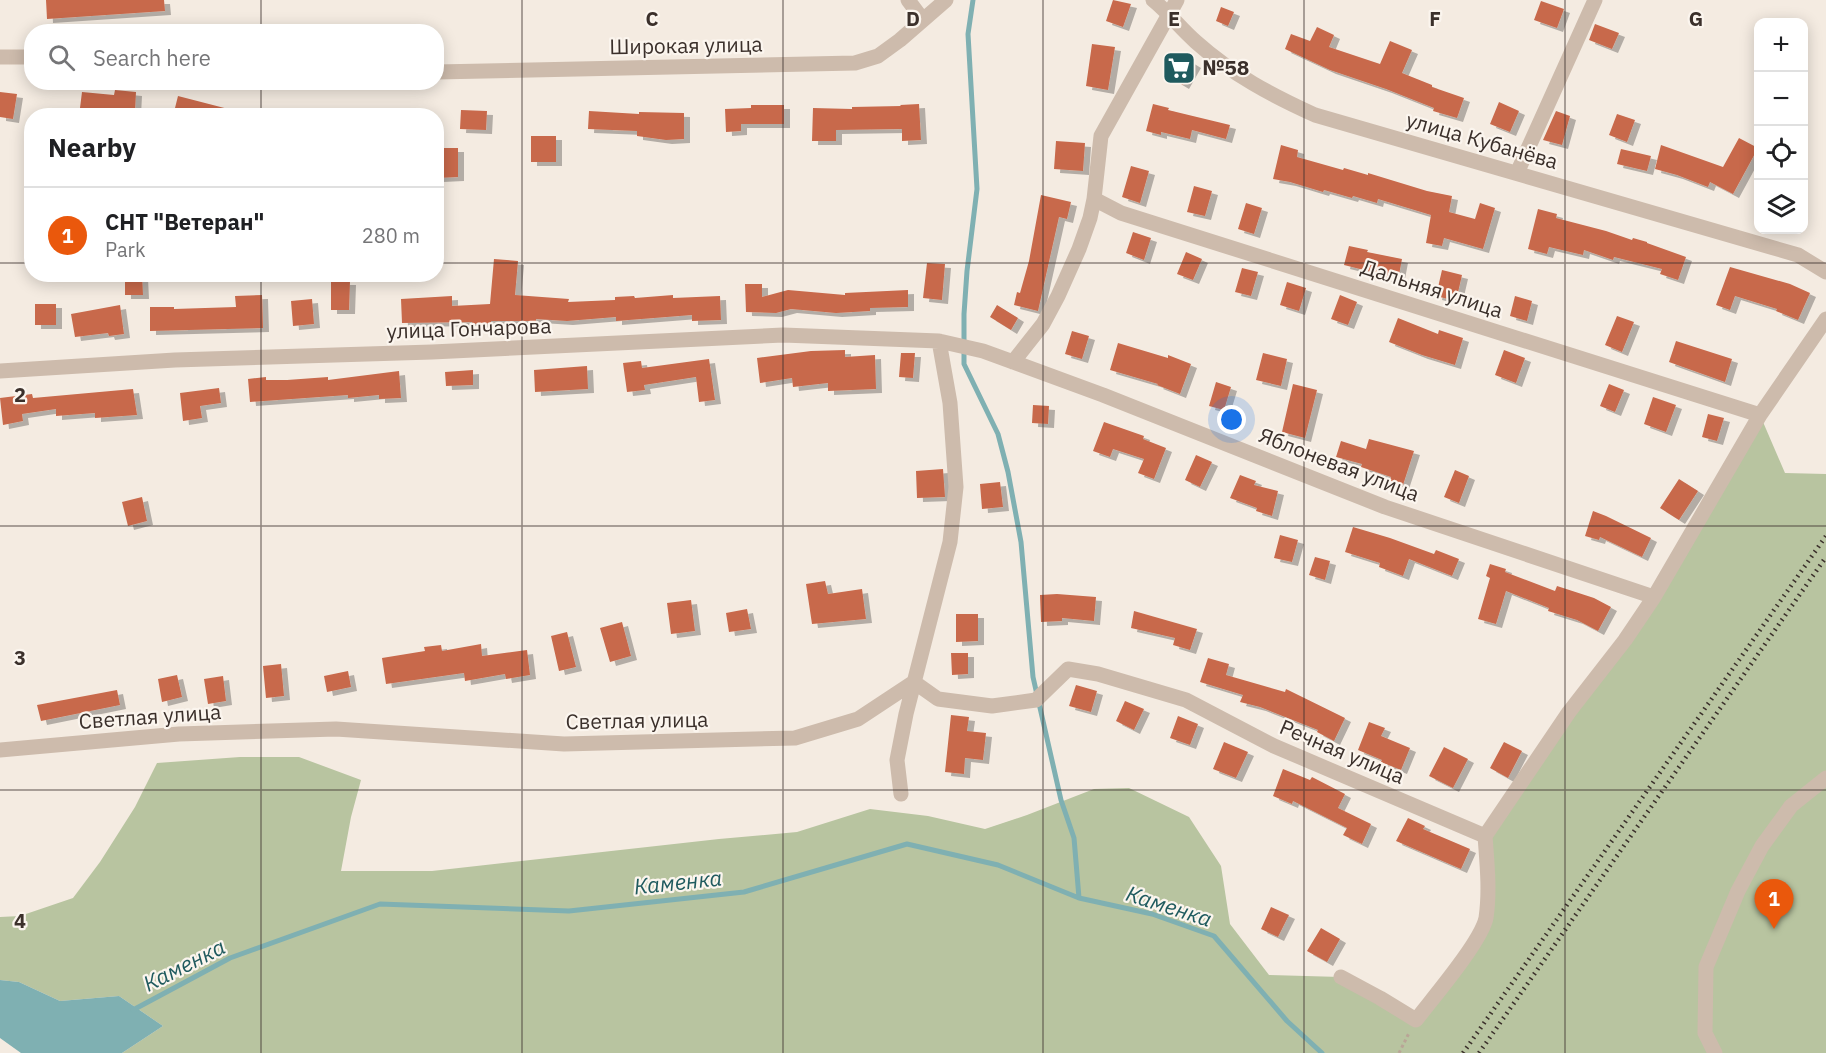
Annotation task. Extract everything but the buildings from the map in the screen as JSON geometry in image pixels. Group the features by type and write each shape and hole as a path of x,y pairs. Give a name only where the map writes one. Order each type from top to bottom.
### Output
{"street":[{"path":"908,0 923,20 946,0"},
{"name":"улица Кубанёва","path":"1153,0 1170,14 1196,42 1236,74 1269,94 1315,115 1798,255 1826,272"},
{"path":"1013,362 1043,324 1079,249 1094,199 1101,136 1178,0"},
{"path":"1517,173 1595,0"},
{"name":"Широкая улица","path":"444,72 855,63 878,56 923,20"},
{"path":"0,57 24,57"},
{"name":"Дальняя улица","path":"1094,199 1121,213 1760,415"},
{"path":"1341,977 1416,1020 1467,953 1485,921 1488,883 1485,836 1569,712 1625,640 1654,597 1760,415 1826,319"},
{"name":"улица Гончарова","path":"0,371 175,360 432,352 783,335 939,341 983,351"},
{"path":"901,794 897,760 914,682 950,542 956,487 950,403 939,341"},
{"name":"Яблоневая улица","path":"983,351 1103,395 1385,507 1654,597"},
{"name":"Речная улица","path":"914,682 938,699 992,706 1035,700 1068,669 1098,674 1186,700 1274,746 1485,836"},
{"name":"Светлая улица","path":"0,750 179,734 336,729 564,744 795,738 858,719 914,682"},
{"path":"1715,1053 1705,1033 1706,967 1738,891 1762,846 1791,806 1826,777"}],"path":[{"path":"1399,1053 1416,1020"}],"green space":[{"path":"1760,415 1785,473 1826,474 1826,1053 122,1053 163,1026 119,996 60,1001 19,982 0,980 0,917 20,916 73,898 100,862 135,807 157,763 240,757 299,757 361,780 351,817 341,871 432,871 797,832 870,809 928,816 985,829 1094,789 1129,788 1189,817 1221,866 1230,924 1269,975 1341,977 1416,1020 1485,921 1485,836 1625,640"}],"water":[{"path":"0,980 19,982 60,1001 119,996 163,1026 122,1053 21,1053 0,1038"}],"waterway":[{"path":"973,0 968,34 977,189 967,271 964,364 998,434 1008,472 1021,542 1033,677 1061,800 1074,838 1079,898"},
{"name":"Каменка","path":"133,1010 230,958 380,904 569,911 744,892 907,844 998,865 1079,898 1152,914 1214,936 1287,1021 1322,1053"}],"railway":[{"path":"1463,1053 1826,536"},
{"path":"1479,1053 1826,557"}],"place":[{"name":"№58","path":"1179,68"},
{"name":"СНТ \"Ветеран\"","path":"1774,929"}]}
